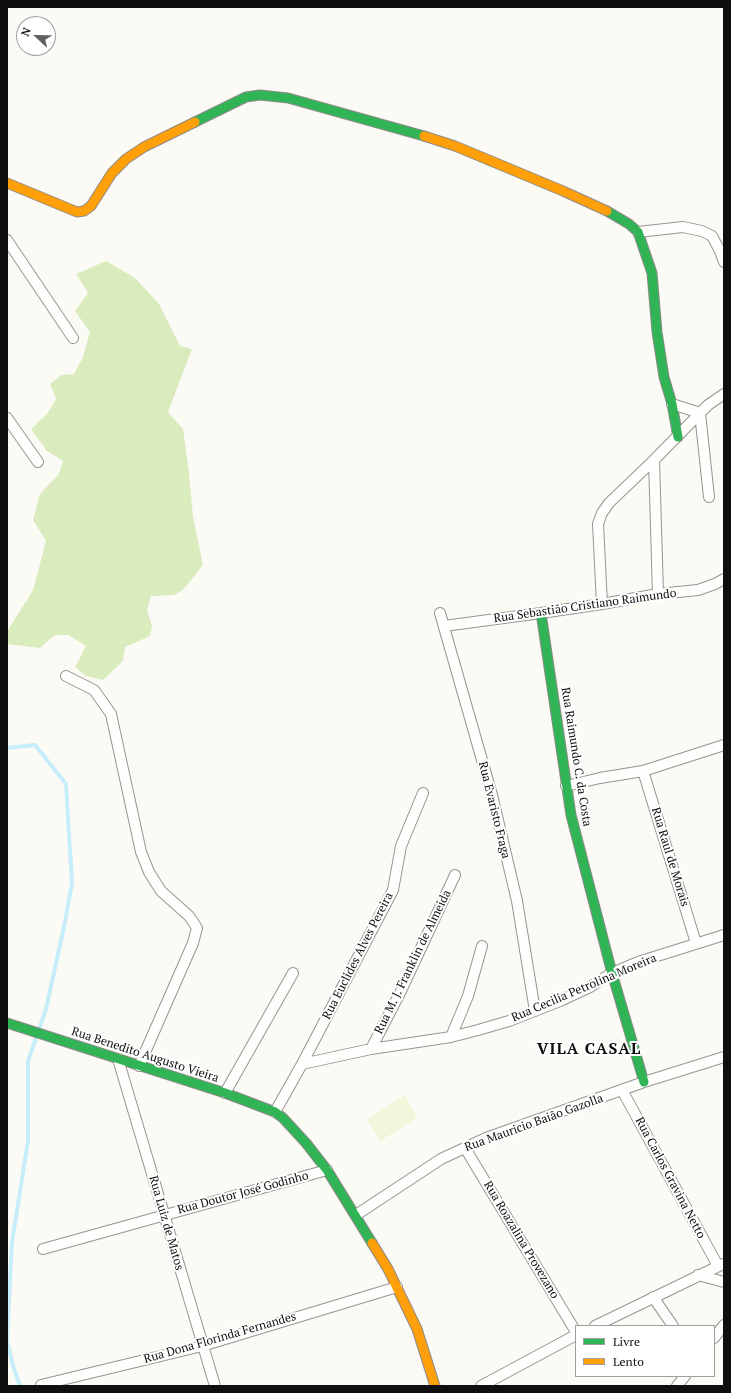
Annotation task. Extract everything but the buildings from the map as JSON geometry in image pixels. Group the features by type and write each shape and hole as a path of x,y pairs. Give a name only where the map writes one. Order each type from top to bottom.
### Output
{"street":[{"path":"7,183 76,212 84,211 90,206 112,173 126,159 144,147 246,97 260,95 288,98 412,132 455,146 563,191 615,215 638,232 652,273 657,332 664,377 672,404 678,437"},
{"path":"638,232 683,227 702,231 712,236 724,262"},
{"path":"7,240 73,338"},
{"path":"602,604 598,524 602,513 609,503 678,437 708,405 724,394"},
{"path":"672,404 700,413"},
{"path":"700,413 709,498"},
{"path":"7,418 38,462"},
{"path":"654,460 658,594"},
{"name":"Rua Sebastião Cristiano Raimundo","path":"444,626 542,613 658,594 698,590 724,579"},
{"name":"Rua Evaristo Fraga","path":"440,613 492,795 517,901 535,1011"},
{"name":"Rua Raimundo C. da Costa","path":"542,613 571,815 612,973"},
{"path":"66,676 94,690 110,714 141,852 149,872 161,891 189,916 198,928 193,943 139,1066"},
{"path":"566,786 600,778 643,771 724,745"},
{"name":"Rua Raul de Morais","path":"643,771 696,943"},
{"name":"Rua Euclides Alves Pereira","path":"275,1112 302,1064 393,890 401,846 423,793"},
{"name":"Rua M. J. Franklin de Almeida","path":"371,1049 401,991 455,875"},
{"name":"Rua Cecilia Petrolina Moreira","path":"302,1064 371,1049 451,1037 502,1022 535,1011 590,987 612,973 638,962 724,935"},
{"path":"451,1037 468,996 482,946"},
{"path":"225,1093 293,973"},
{"path":"612,973 644,1082"},
{"name":"Rua Benedito Augusto Vieira","path":"7,1023 55,1040 225,1093 275,1112"},
{"name":"Rua Mauricio Baião Gazolla","path":"356,1215 441,1159 486,1138 644,1082 724,1057"},
{"name":"Rua Luiz de Matos","path":"118,1060 215,1386"},
{"name":"Rua Carlos Gravina Netto","path":"622,1090 721,1264"},
{"path":"275,1112 291,1126 327,1170 388,1269 417,1329 435,1386"},
{"name":"Rua Roazalina Provezano","path":"465,1148 575,1330"},
{"name":"Rua Doutor José Godinho","path":"43,1249 164,1214 327,1170"},
{"path":"597,1325 721,1264"},
{"path":"698,1275 724,1282"},
{"name":"Rua Dona Florinda Fernandes","path":"41,1385 202,1346 397,1287"},
{"path":"653,1297 671,1325"},
{"path":"715,1337 724,1325"},
{"path":"482,1386 575,1337"},
{"path":"677,1386 684,1377"}],"green space":[{"path":"106,261 135,278 159,304 180,346 192,349 168,412 183,429 193,517 203,565 183,590 174,595 151,596 147,610 152,626 150,636 125,647 123,661 103,680 86,676 75,667 86,646 68,635 55,635 40,648 7,644 7,632 33,590 46,541 33,520 40,494 59,474 63,461 47,451 31,429 47,414 56,399 50,384 62,375 74,374 83,357 90,332 75,311 88,293 76,274"},
{"path":"405,1095 417,1118 380,1141 367,1119"}],"waterway":[{"path":"7,748 35,745 66,784 72,883 46,1009 28,1061 28,1141 12,1242 7,1340 13,1366 20,1386"}],"traffic: fast":[{"path":"195,122 246,97 260,95 288,98 424,136"},
{"path":"607,211 629,224 638,232 652,273 657,332 664,377 672,404 678,437"},
{"path":"541,613 571,815 612,973 644,1082"},
{"path":"7,1023 225,1093 275,1112 283,1118 306,1143 327,1170 372,1243"}],"traffic: slow":[{"path":"7,183 77,212 84,211 91,206 112,173 126,159 144,147 195,122"},
{"path":"424,136 455,146 607,211"},
{"path":"372,1243 388,1269 417,1329 435,1386"}],"district":[{"name":"VILA CASAL","path":"589,1049"}]}
